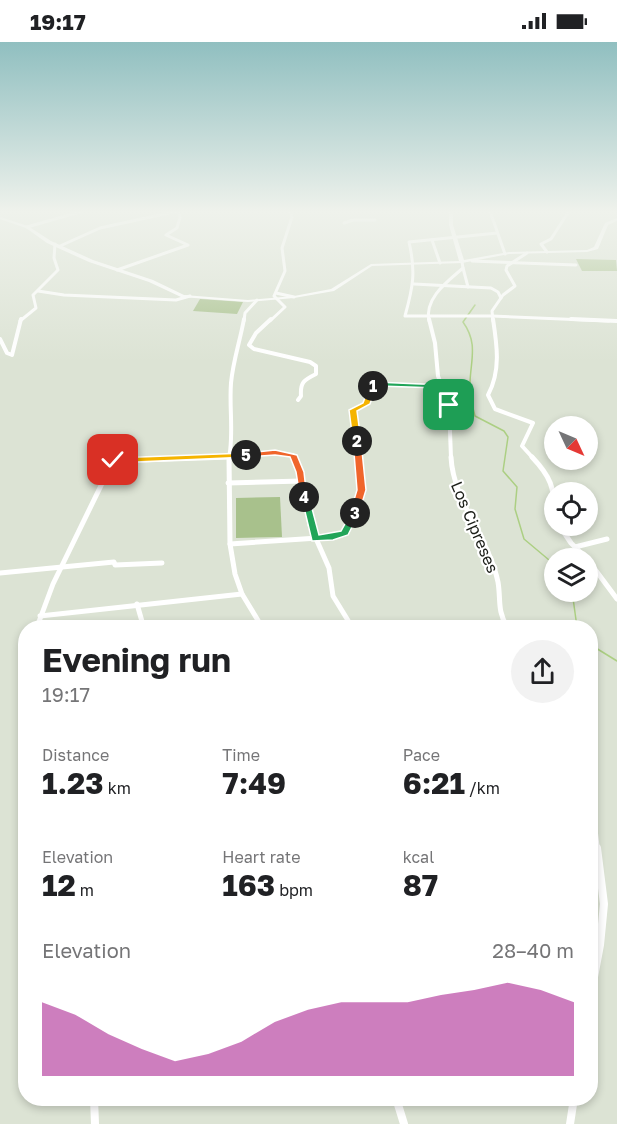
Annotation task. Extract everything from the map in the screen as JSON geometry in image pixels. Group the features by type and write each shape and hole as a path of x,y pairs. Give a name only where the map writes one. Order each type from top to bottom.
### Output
{"main road":[{"path":"97,261 190,296 257,300 277,296 294,297 332,290 371,265 467,261"}],"street":[{"path":"0,339 7,353 12,355 21,318 36,308 32,297 39,287 58,270 54,261"},
{"path":"117,270 142,261"},
{"path":"284,261 285,271 277,296 285,305 284,310 256,333 249,346 316,366 316,374 306,378 300,385 301,396 298,400"},
{"path":"479,261 576,265"},
{"path":"516,261 506,270 515,286 501,298 492,311 498,353 495,384 488,394 495,409 533,423 522,446 527,455 547,473 550,482"},
{"path":"462,262 468,286"},
{"path":"414,264 414,284 405,316 492,316 617,321"},
{"path":"428,316 433,298 443,285 463,268"},
{"path":"414,284 468,286 495,290 501,298"},
{"path":"38,291 64,296 176,300 190,296"},
{"path":"257,300 245,313 241,337 236,349 231,384 232,442 228,483 230,544 235,574 242,594 258,620"},
{"name":"Los Cipreses","path":"428,316 435,343 440,386 449,405 452,474 493,566 498,584 500,615 503,620"},
{"path":"230,544 333,537 345,533 358,508 361,490 353,410 366,404 374,384 440,386"},
{"path":"39,620 113,460 229,457 275,453 293,455 302,481 315,538 329,568 333,596 348,620"},
{"path":"228,483 302,481"},
{"path":"566,536 574,547 607,539"},
{"path":"0,573 114,562 115,565 162,562"},
{"path":"598,573 617,598"},
{"path":"40,616 242,594"},
{"path":"137,604 142,620"},
{"path":"598,856 604,904 598,935"},
{"path":"94,1106 95,1124"},
{"path":"399,1106 405,1124"},
{"path":"570,1124 573,1106"}],"green space":[{"path":"577,261 616,261 617,271 582,271"},
{"path":"200,299 243,302 237,314 193,311"},
{"path":"280,497 282,537 236,538 236,498"}],"waterway":[{"path":"475,305 463,322 472,344 470,391 475,416 504,431 508,437 503,471 517,487 515,509 524,539 544,556"},
{"path":"574,602 576,620"},
{"path":"598,649 617,661"}],"route":[{"path":"113,460 229,457 275,453 293,455 300,472 310,525 315,538 333,537 345,533 360,502 360,467 353,410 366,404 374,384 440,386 449,405"}]}
